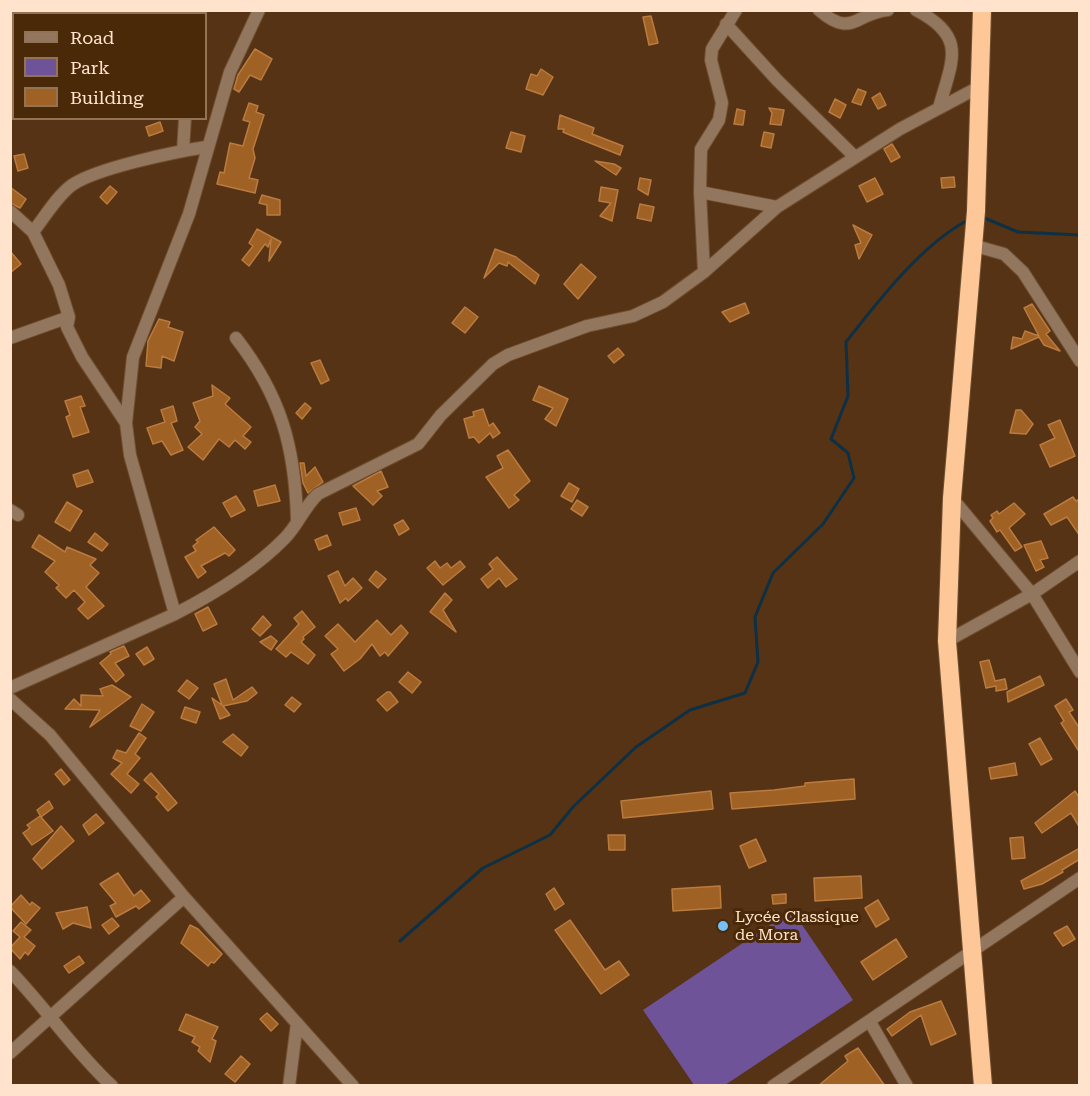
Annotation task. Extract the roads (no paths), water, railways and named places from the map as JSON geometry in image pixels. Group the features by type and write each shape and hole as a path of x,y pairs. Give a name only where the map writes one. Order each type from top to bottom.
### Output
{"highway":[{"path":"982,10 976,211 952,498 947,641 983,1086"}],"street":[{"path":"175,614 130,456 126,423 133,357 189,214 206,147 230,72 259,10"},
{"path":"705,272 700,192 701,149 719,120 722,103 711,60 712,49 736,10"},
{"path":"819,10 841,25 853,24 876,11 888,10"},
{"path":"916,10 938,22 949,34 952,57 939,108"},
{"path":"726,24 777,80 855,157"},
{"path":"10,688 206,598 267,556 288,536 307,504 328,487 418,444 441,415 494,364 508,355 587,326 633,316 663,302 705,272 777,207 855,157 979,87"},
{"path":"183,151 185,120"},
{"path":"33,232 70,186 82,179 183,151 206,147"},
{"path":"700,192 777,207"},
{"path":"10,211 33,232 59,285 69,316 67,327 82,357 126,423"},
{"path":"972,241 1004,254 1023,272 1080,361"},
{"path":"10,338 69,316"},
{"path":"236,339 254,362 281,414 296,484 297,519"},
{"path":"952,498 1032,594 1080,672"},
{"path":"947,641 1032,594 1080,561"},
{"path":"10,699 50,735 184,897 353,1086"},
{"path":"773,1086 1080,878"},
{"path":"10,1053 184,897"},
{"path":"10,971 51,1016 78,1053 112,1086"},
{"path":"870,1022 907,1086"},
{"path":"289,1086 297,1023"}],"waterway":[{"path":"982,217 1018,232 1080,235"},
{"path":"400,941 483,868 550,835 573,807 636,747 690,710 745,693 758,662 755,617 773,573 823,524 854,478 848,453 831,439 848,396 846,342 917,259 968,220"}],"place":[{"name":"Lycée Classique de Mora","path":"723,926"}]}
